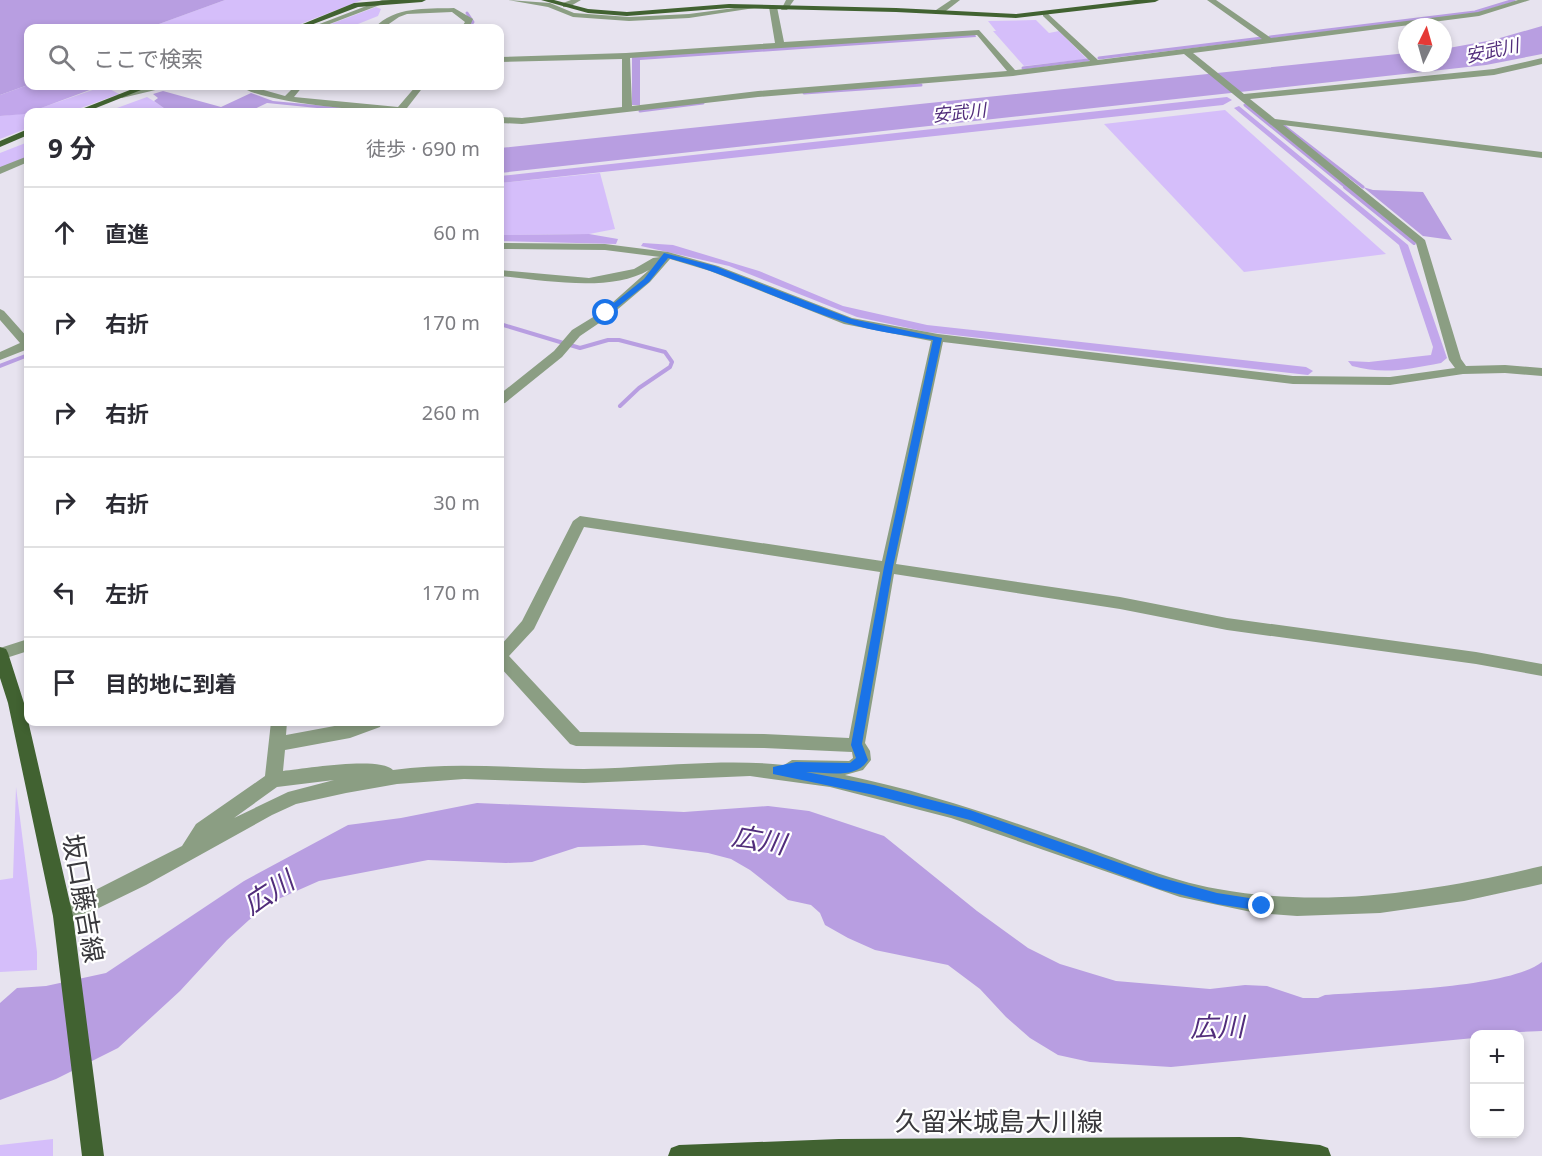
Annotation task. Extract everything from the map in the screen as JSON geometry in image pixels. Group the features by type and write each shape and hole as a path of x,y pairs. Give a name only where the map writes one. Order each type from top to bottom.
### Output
{"main road":[{"path":"307,24 357,5 422,0"},
{"path":"545,0 588,11 627,14 661,13 710,7 774,7 1002,16 1046,14 1155,0"},
{"path":"89,108 136,90"},
{"path":"0,144 24,134"},
{"name":"坂口藤吉線","path":"0,654 16,703 64,922 93,1156"},
{"name":"久留米城島大川線","path":"679,1156 839,1150 1228,1148 1320,1156"}],"street":[{"path":"322,24 373,2 389,0"},
{"path":"512,0 550,5 573,15 629,19 689,16 757,7"},
{"path":"566,5 577,0"},
{"path":"784,8 790,0"},
{"path":"939,12 956,0"},
{"path":"1211,0 1270,41"},
{"path":"504,120 522,121 758,94 1013,73 1479,14 1526,0"},
{"path":"774,7 780,45"},
{"path":"384,24 401,13 448,10 459,11 470,21 468,24"},
{"path":"1046,14 1097,63"},
{"path":"504,59 627,56 979,32 1013,73"},
{"path":"1187,52 1421,242 1455,360 1463,370"},
{"path":"627,56 627,108"},
{"path":"1240,96 1494,72 1542,61"},
{"path":"122,95 148,90"},
{"path":"253,90 287,99 379,108"},
{"path":"287,99 295,90"},
{"path":"402,108 417,90"},
{"path":"1272,121 1542,155"},
{"path":"0,171 24,161"},
{"path":"504,246 574,246 628,249 667,255 712,267 849,321 886,330 938,338 1293,380 1390,381 1463,370 1505,369 1542,372"},
{"path":"504,273 589,281 637,272 667,255"},
{"path":"504,397 558,354 576,333 606,313 646,280 667,255"},
{"path":"0,313 24,340"},
{"path":"777,771 796,766 850,768 862,760 861,752 856,745 888,567 938,338"},
{"path":"0,356 24,346"},
{"path":"504,652 528,625 580,522 1120,603 1227,624 1476,658 1542,670"},
{"path":"0,654 24,646"},
{"path":"504,660 576,739 764,741 856,745"},
{"path":"273,780 279,726"},
{"path":"277,744 350,731 363,726"},
{"path":"64,922 188,850 294,797 397,777 464,772 584,776 750,769 777,771 874,790 970,815 1159,883 1217,898 1262,906 1324,908 1442,896 1542,875"},
{"path":"188,850 202,830 273,780 349,771 381,771 397,777"}],"shaded area":[{"path":"225,0 362,0 300,24 159,24"},
{"path":"376,7 381,9 378,16 358,24 331,24"},
{"path":"1036,20 1049,33 1059,31 1087,59 1024,66 993,31 996,31 988,21"},
{"path":"24,86 24,90 90,90 41,108 24,108 24,114 0,116 0,95"},
{"path":"92,90 112,90 119,94 81,108 41,108"},
{"path":"147,97 165,108 117,108"},
{"path":"1227,97 1232,100 1223,105 504,183 504,176"},
{"path":"1239,106 1408,245 1447,358 1441,363 1386,371 1352,366 1348,361 1369,362 1431,355 1433,347 1399,245 1234,108"},
{"path":"1225,110 1386,254 1244,272 1104,124"},
{"path":"24,113 24,130 0,139 0,116"},
{"path":"24,144 24,159 0,169 0,153"},
{"path":"600,173 615,229 589,234 504,235 504,183"},
{"path":"589,234 618,239 616,244 504,241 504,235"},
{"path":"643,243 673,245 759,271 843,306 927,325 1306,367 1313,371 1308,375 927,332 857,317 729,266 641,246"},
{"path":"16,787 37,952 37,970 0,972 0,880 13,878"},
{"path":"53,1139 53,1156 0,1156 0,1145"}],"water":[{"path":"0,0 225,0 159,24 24,24 24,86 0,95"},
{"name":"安武川","path":"1542,26 1542,54 1486,65 1452,69 1452,47 1493,40"},
{"path":"975,34 976,37 640,60 640,105 632,105 632,57"},
{"name":"安武川","path":"1398,54 1398,72 1422,72 504,173 504,148"},
{"path":"163,91 221,107 251,93 273,101 347,108 317,108 267,103 256,108 164,108 154,101 158,98 153,94"},
{"path":"1363,187 1373,190 1423,192 1452,240 1423,236"},
{"name":"広川","path":"477,803 684,812 768,806 809,811 884,836 977,911 1028,948 1060,964 1116,981 1210,989 1245,985 1267,986 1303,998 1318,998 1325,995 1471,983 1525,971 1542,962 1542,1031 1470,1030 1470,1038 1171,1067 1090,1062 1058,1055 1030,1038 980,989 948,965 875,950 848,938 825,925 820,913 811,905 788,900 750,870 731,859 708,853 644,845 578,847 532,862 428,860 319,881 276,900 249,920 227,940 180,991 118,1048 56,1079 0,1100 0,1003 17,988 46,986 106,973 244,881 348,825 401,818"}],"waterway":[{"path":"1270,37 1475,12 1514,0"},
{"path":"467,13 473,22 471,24"},
{"path":"1099,58 1262,38"},
{"path":"1023,68 1088,60"},
{"path":"804,93 921,85"},
{"path":"640,111 703,103"},
{"path":"1245,105 1347,188"},
{"path":"1284,126 1363,187"},
{"path":"1345,187 1414,243"},
{"path":"504,325 580,348 608,340 619,340 665,352 672,362 670,367 639,388 620,406"},
{"path":"0,366 24,357"}],"route":[{"path":"606,313 646,280 667,255 712,267 849,321 886,330 938,338 888,567 856,745 861,752 862,760 850,768 796,766 777,771 874,790 970,815 1159,883 1217,898 1262,906"}]}
